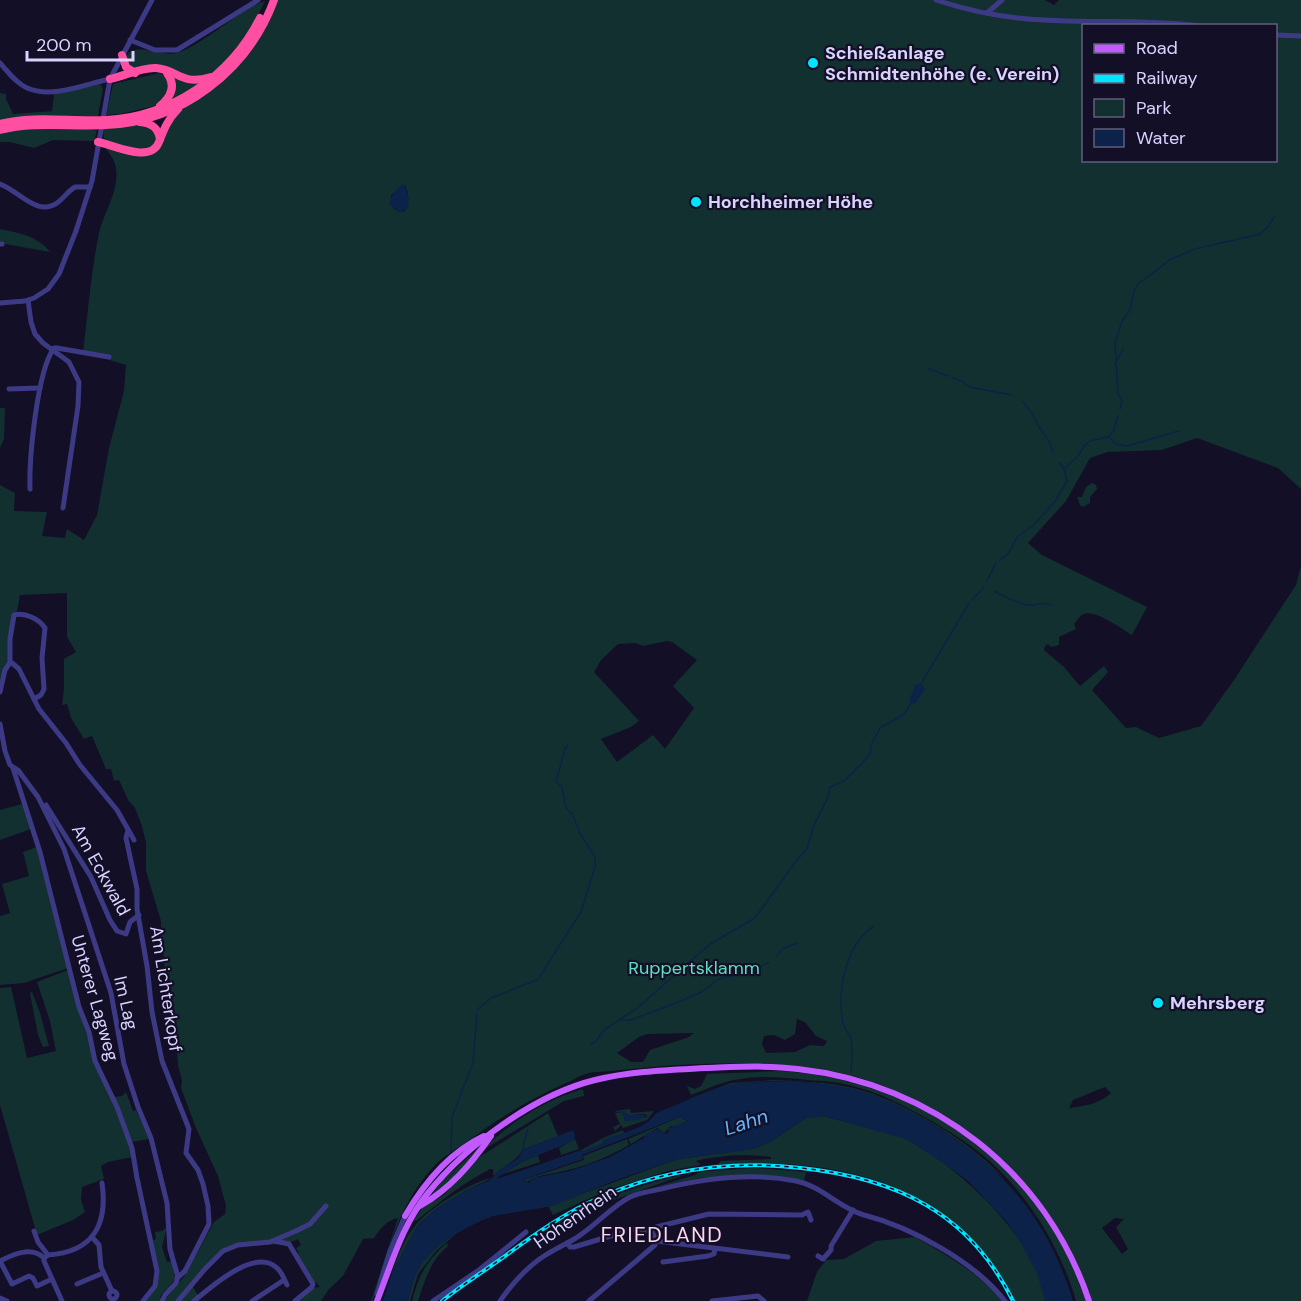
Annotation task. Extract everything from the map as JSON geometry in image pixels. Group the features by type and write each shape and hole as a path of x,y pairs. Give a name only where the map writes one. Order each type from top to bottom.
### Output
{"highway":[{"path":"0,124 37,119 111,119 154,111 190,94 232,60 251,34 268,0"},
{"path":"0,130 33,125 104,125 133,122 181,105 209,88 235,64 260,29 274,0"},
{"path":"122,56 126,67 135,73"},
{"path":"110,79 153,68 190,80 215,76"},
{"path":"154,111 172,92 172,80 166,71"},
{"path":"98,142 144,153 155,149 166,122 181,105"},
{"path":"133,122 151,124 157,130 160,139"}],"main road":[{"path":"376,1301 406,1227 422,1201 458,1161 495,1131 531,1107 561,1092 594,1080 627,1074 707,1068 779,1068 814,1071 866,1082 898,1095 949,1122 1003,1163 1030,1192 1052,1222 1075,1265 1089,1301"},
{"path":"405,1216 423,1185 440,1167 475,1141 495,1131"},
{"path":"405,1216 444,1191 470,1164 495,1131"}],"street":[{"path":"0,303 28,300 48,289 57,278 90,187 110,79 152,0"},
{"path":"130,40 155,50 177,50 258,0"},
{"path":"936,0 987,13 1041,20 1138,20 1179,24"},
{"path":"987,13 1002,0"},
{"path":"1277,35 1301,36"},
{"path":"0,63 19,83 34,90 55,91 110,79"},
{"path":"0,184 35,205 43,207 58,203 75,187 90,187"},
{"path":"28,300 34,331 41,341 71,366 80,385 63,508"},
{"path":"30,489 31,459 40,388 45,364 52,350 57,348 109,357"},
{"path":"9,388 40,388"},
{"path":"0,692 4,670 10,663 10,639 14,615 20,614 36,620 45,628 42,658 44,689 41,695 34,699"},
{"name":"Am Lichterkopf","path":"10,663 18,668 39,709 117,810 134,840"},
{"name":"Im Lag","path":"0,724 9,762 18,770 38,797 64,849 111,993 124,1064 151,1138 164,1192 170,1249 177,1278"},
{"name":"Unterer Lagweg","path":"14,768 40,852 95,1061 117,1107 132,1148 136,1178 158,1275 154,1287 143,1301"},
{"name":"Am Eckwald","path":"38,797 45,803 74,848 117,931 126,934 130,921 139,915"},
{"name":"Am Lichterkopf","path":"128,830 126,838 137,889 136,903 152,1012 162,1061 189,1129 186,1153 198,1170 208,1206 208,1227 185,1271 177,1278"},
{"name":"Hohenrhein","path":"500,1301 538,1261 588,1230 629,1198 703,1179 759,1177 792,1180 815,1187 853,1210 915,1234 953,1257 990,1284 1005,1301"},
{"path":"51,1279 36,1289 30,1276 12,1284 0,1261 17,1254 30,1252 46,1257 67,1253 81,1246 92,1237 103,1215 102,1183"},
{"path":"270,1242 309,1224 326,1206"},
{"path":"818,1256 824,1259 831,1250 831,1246 853,1210"},
{"path":"567,1243 574,1247 634,1229 651,1231 656,1227 709,1214 802,1215 808,1212 811,1220"},
{"path":"376,1301 390,1251 405,1216"},
{"path":"34,1231 46,1257 51,1279 62,1301"},
{"path":"651,1231 656,1241"},
{"path":"433,1301 479,1270 526,1232"},
{"path":"92,1237 99,1245 102,1273 112,1291"},
{"path":"656,1241 788,1257"},
{"path":"589,1301 655,1245 656,1241"},
{"path":"178,1301 224,1251 238,1245 270,1242 289,1244 313,1284 295,1301"},
{"path":"663,1262 708,1256 714,1254 715,1248"},
{"path":"194,1301 226,1276 251,1264 273,1265 286,1283 265,1291 252,1301"},
{"path":"77,1284 102,1273"},
{"path":"162,1301 177,1278"},
{"path":"712,1301 746,1296 758,1296 765,1301"},
{"path":"0,1298 7,1301"}],"green space":[{"name":"Ruppertsklamm","path":"276,0 1045,0 1054,5 1059,0 1301,0 1301,489 1278,468 1197,438 1162,450 1108,452 1090,458 1066,501 1028,543 1042,555 1147,607 1132,635 1115,624 1089,613 1084,614 1074,624 1076,629 1059,637 1059,645 1051,647 1048,644 1044,650 1064,667 1080,686 1104,666 1108,672 1092,690 1126,728 1136,727 1159,738 1201,726 1296,585 1301,566 1301,1301 1091,1301 1080,1270 1049,1215 1009,1167 960,1127 910,1098 862,1078 802,1067 734,1063 678,1065 590,1073 540,1096 489,1126 438,1162 413,1194 396,1227 373,1301 371,1301 398,1218 381,1228 374,1238 363,1239 343,1276 329,1289 321,1301 297,1301 313,1288 320,1287 316,1282 314,1283 297,1254 299,1253 296,1248 301,1245 298,1239 281,1244 243,1245 225,1251 192,1285 198,1295 191,1301 164,1301 186,1274 214,1222 225,1214 226,1206 218,1176 181,1088 173,1003 166,989 163,946 159,946 158,935 161,932 161,921 146,871 146,843 142,826 119,780 114,781 111,769 106,769 92,736 84,739 71,718 67,704 62,705 64,659 76,652 67,637 67,593 20,595 12,638 11,661 0,682 0,485 15,493 14,511 47,512 42,536 65,538 67,529 84,540 97,515 109,448 124,391 126,365 83,352 99,233 116,181 115,163 105,148 149,154 178,112 218,86 241,63 265,26","holes":["405,185 408,193 405,211 400,212 393,208 391,195","672,642 697,660 673,686 694,708 665,749 653,735 617,762 601,739 631,727 639,721 594,672 601,660 618,644 635,643 643,646","797,1019 805,1022 816,1036 827,1041 824,1046 810,1045 795,1052 766,1053 762,1044 764,1036 774,1035 785,1040 795,1034","694,1033 689,1037 650,1050 643,1062 631,1062 617,1053 647,1034","1105,1087 1111,1093 1097,1102 1069,1108 1073,1100","1115,1218 1124,1219 1116,1227 1128,1249 1122,1254 1102,1228"]},
{"path":"265,1 237,48 206,76 192,79 165,68 129,67 125,58 134,50 177,53 195,45 254,5"},
{"path":"159,73 166,76 170,87 161,102 154,106 106,115 113,84"},
{"path":"171,76 200,82 201,84 171,102"},
{"path":"100,84 103,88 98,116 22,118 0,122 0,93 6,94 13,114 52,111 54,94"},
{"path":"148,125 157,135 156,145 143,151 104,138 103,129"},
{"path":"44,127 97,130 94,141 53,140 34,148 0,142 0,132"},
{"path":"0,229 34,239 50,252 0,243"},
{"path":"0,408 5,408 4,439 0,448"},
{"path":"1092,483 1097,489 1090,497 1090,503 1083,507 1077,497 1082,497 1086,487"},
{"path":"22,804 31,829 0,840 0,810"},
{"path":"37,847 68,968 24,983 0,985 0,916 10,913 2,884 29,876 23,852"},
{"path":"68,970 77,1007 131,1148 132,1157 108,1162 101,1166 104,1179 82,1187 81,1200 85,1212 73,1220 37,1235 0,1105 0,988 11,987 27,1058 56,1051 50,1021 37,982"},
{"path":"32,992 49,1046 43,1047 38,1035 30,993"},
{"path":"779,1071 818,1075 893,1096 961,1133 1019,1184 1043,1215 1061,1242 1086,1301 1076,1301 1056,1249 1036,1216 1013,1185 973,1147 941,1126 889,1099 864,1089 825,1081 752,1077 728,1081 691,1095 687,1086 695,1089 701,1086 707,1074"},
{"path":"774,1080 814,1082 843,1086 893,1102 936,1124 975,1152 1006,1181 978,1156 917,1115 884,1100 849,1089 814,1083 777,1081 732,1085 686,1100 731,1083"},
{"path":"583,1089 584,1096 564,1101 483,1150 504,1130 529,1113 569,1093"},
{"path":"126,1092 133,1111 136,1110 149,1139 132,1142 114,1097 122,1096"},
{"path":"630,1109 631,1113 654,1111 647,1120 623,1128 621,1125 615,1131 613,1127 620,1124 615,1113 622,1113 614,1111","holes":["623,1113 646,1114 647,1117 625,1121"]},
{"path":"548,1113 558,1136 522,1150 517,1158 495,1175 493,1175 493,1169 480,1174 416,1221 414,1220 423,1207 444,1195 478,1158"},
{"path":"823,1116 899,1136 928,1152 950,1168 993,1208 1013,1231 1029,1255 1040,1278 1045,1301 1015,1301 989,1260 958,1227 923,1202 883,1183 841,1171 797,1165 751,1163 704,1166 718,1164 721,1161 771,1159 771,1157 714,1157 696,1161 701,1165 668,1171 608,1190 553,1215 548,1206 678,1159 753,1149 772,1141 806,1118"},
{"path":"680,1117 687,1121 675,1127 671,1126 664,1133 657,1128 631,1144 628,1139"},
{"path":"623,1130 624,1133 603,1140 604,1143 582,1152 581,1150 605,1137"},
{"path":"575,1139 579,1149 561,1155 559,1148"},
{"path":"627,1139 629,1145 599,1160 536,1177 527,1182 523,1180 584,1160 583,1156"},
{"path":"484,1143 455,1178 430,1197 443,1180"},
{"path":"538,1155 540,1162 503,1174 522,1162"},
{"path":"754,1168 806,1172 804,1181 742,1175 699,1178 652,1188 699,1172"},
{"path":"684,1175 605,1203 560,1226 558,1223 619,1194"},
{"path":"492,1178 436,1209 418,1225 392,1273 404,1243 420,1220 462,1190"},
{"path":"167,1227 162,1247 167,1262 172,1261 175,1279 161,1295 159,1301 146,1301 152,1294 157,1279 157,1265 151,1241 156,1239 155,1232"},
{"path":"457,1233 436,1251 418,1274 410,1301 408,1301 413,1279 422,1264 437,1247"},
{"path":"915,1237 973,1273 1004,1301 807,1301 817,1272 826,1260 844,1259 876,1241"},
{"path":"447,1243 448,1246 429,1271 418,1301 412,1301 425,1269 434,1255"}],"water":[{"path":"402,184 405,185 409,199 408,208 400,212 390,205 390,202 393,193"},
{"path":"921,683 925,689 915,704 909,701 915,685"},
{"name":"Lahn","path":"789,1081 845,1087 884,1099 903,1108 958,1141 1002,1178 1020,1198 1051,1245 1073,1301 1045,1301 1037,1273 1022,1245 1006,1221 967,1180 906,1139 823,1116 806,1118 772,1141 753,1149 678,1159 611,1182 553,1206 482,1220 449,1238 430,1255 416,1274 408,1301 383,1301 392,1273 418,1225 436,1209 467,1190 490,1180 498,1171 519,1158 522,1150 573,1130 575,1136 573,1141 522,1162 497,1179 581,1150 582,1152 603,1143 603,1140 639,1127 656,1113 720,1087 740,1083","holes":["680,1117 688,1121 668,1129 669,1132 665,1134 657,1129 646,1134 644,1138 610,1157 570,1171 533,1178 528,1183 522,1180 583,1159 582,1155"]},
{"path":"624,1111 630,1115 649,1115 638,1120 625,1121 623,1113 613,1112"}],"waterway":[{"path":"1120,409 1122,401 1118,394 1115,343 1122,321 1130,310 1138,284 1171,259 1195,249 1260,234 1274,217"},
{"path":"1115,364 1123,349"},
{"path":"929,369 948,376"},
{"path":"953,378 969,387 1012,395"},
{"path":"1023,402 1048,440 1053,454"},
{"path":"1109,436 1113,432 1118,416"},
{"path":"1109,437 1115,444 1127,446 1179,431"},
{"path":"1065,468 1090,441 1108,437"},
{"path":"999,561 1009,553 1017,537 1034,525 1056,500 1067,481 1064,469 1059,462"},
{"path":"987,581 996,563"},
{"path":"972,600 984,587"},
{"path":"994,591 1023,604 1051,605"},
{"path":"922,682 969,603"},
{"path":"591,1044 604,1030 637,1008 710,944 755,918 807,849 830,787 844,781 866,759 880,728 904,714 913,700"},
{"path":"540,976 581,912 595,867 595,857 581,835 572,814 566,808 562,787 556,782 568,745"},
{"path":"851,1072 852,1044 841,1010 845,970 856,945 874,926"},
{"path":"776,956 784,948 798,943"},
{"path":"622,1020 631,1020 676,1003 702,992 717,980 749,973 769,962"},
{"path":"477,1010 491,998 539,979"},
{"path":"451,1151 452,1117 473,1063 477,1014"},
{"path":"523,1151 528,1129"}],"railway":[{"path":"442,1301 551,1224 601,1197 625,1187 674,1173 750,1165 801,1168 868,1180 926,1205 951,1222 975,1244 995,1270 1013,1301"}],"place":[{"name":"Schießanlage Schmidtenhöhe (e. Verein)","path":"813,63"},
{"name":"Horchheimer Höhe","path":"696,202"},
{"name":"Mehrsberg","path":"1158,1003"}],"district":[{"name":"FRIEDLAND","path":"662,1235"}]}
